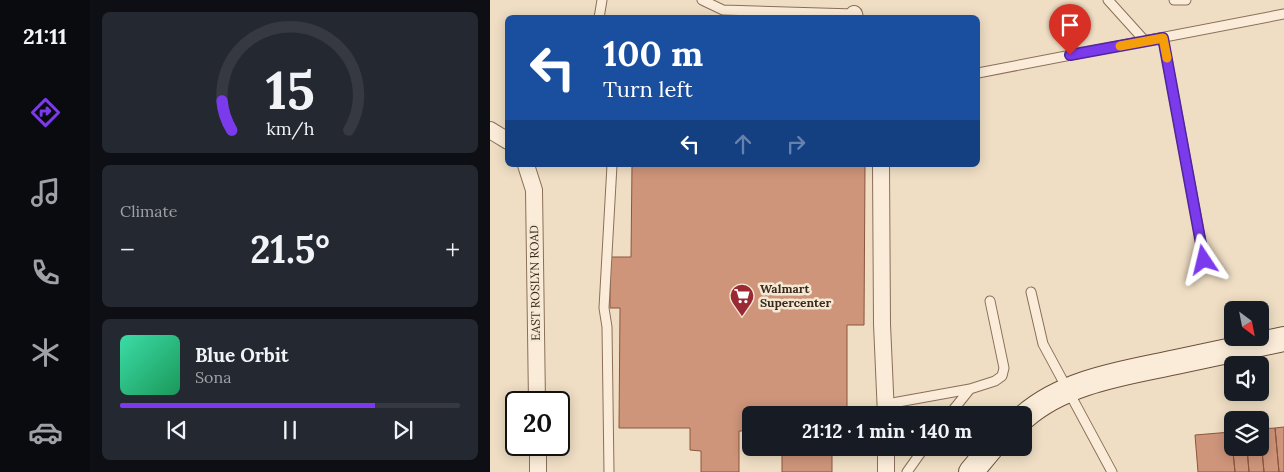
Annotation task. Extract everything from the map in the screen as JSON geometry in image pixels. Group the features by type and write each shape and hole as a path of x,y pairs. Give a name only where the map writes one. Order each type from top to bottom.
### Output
{"main road":[{"path":"1032,411 1048,400 1082,385 1137,370 1284,339"},
{"path":"971,472 984,456"}],"street":[{"path":"490,130 505,139"},
{"name":"EAST ROSLYN ROAD","path":"527,167 534,190 537,391"},
{"path":"881,167 882,324 887,406"},
{"path":"538,456 538,472"},
{"path":"886,456 886,472"}],"lane":[{"path":"600,15 602,0"},
{"path":"702,0 723,10 832,15"},
{"path":"1108,0 1145,41"},
{"path":"1174,0 1186,0"},
{"path":"980,73 1284,14"},
{"path":"1163,38 1204,260"},
{"path":"608,472 607,327 604,308 612,167"},
{"path":"1031,292 1043,344 1112,472"},
{"path":"903,406 970,389 995,381 1002,376 1004,368 990,300"},
{"path":"956,406 970,389"},
{"path":"907,472 918,456"}],"building":[{"name":"Walmart Supercenter","path":"632,167 865,167 864,325 847,325 847,406 742,406 742,431 739,431 739,472 701,472 701,451 690,450 690,428 619,428 620,308 610,308 610,257 631,257"},
{"path":"1284,427 1284,472 1279,472 1275,428"},
{"path":"1269,428 1275,428 1279,472 1264,472 1263,456 1269,456"},
{"path":"1224,433 1224,456 1233,456 1235,472 1198,472 1195,435"},
{"path":"782,456 832,456 832,472 782,472"},
{"path":"1234,456 1248,456 1249,472 1235,472"},
{"path":"1248,456 1263,456 1264,472 1249,472"}],"slow traffic":[{"path":"1120,46 1163,38 1167,58"}],"place":[{"name":"Walmart Supercenter","path":"742,317"}],"route":[{"path":"1070,55 1163,38 1204,260"}]}
